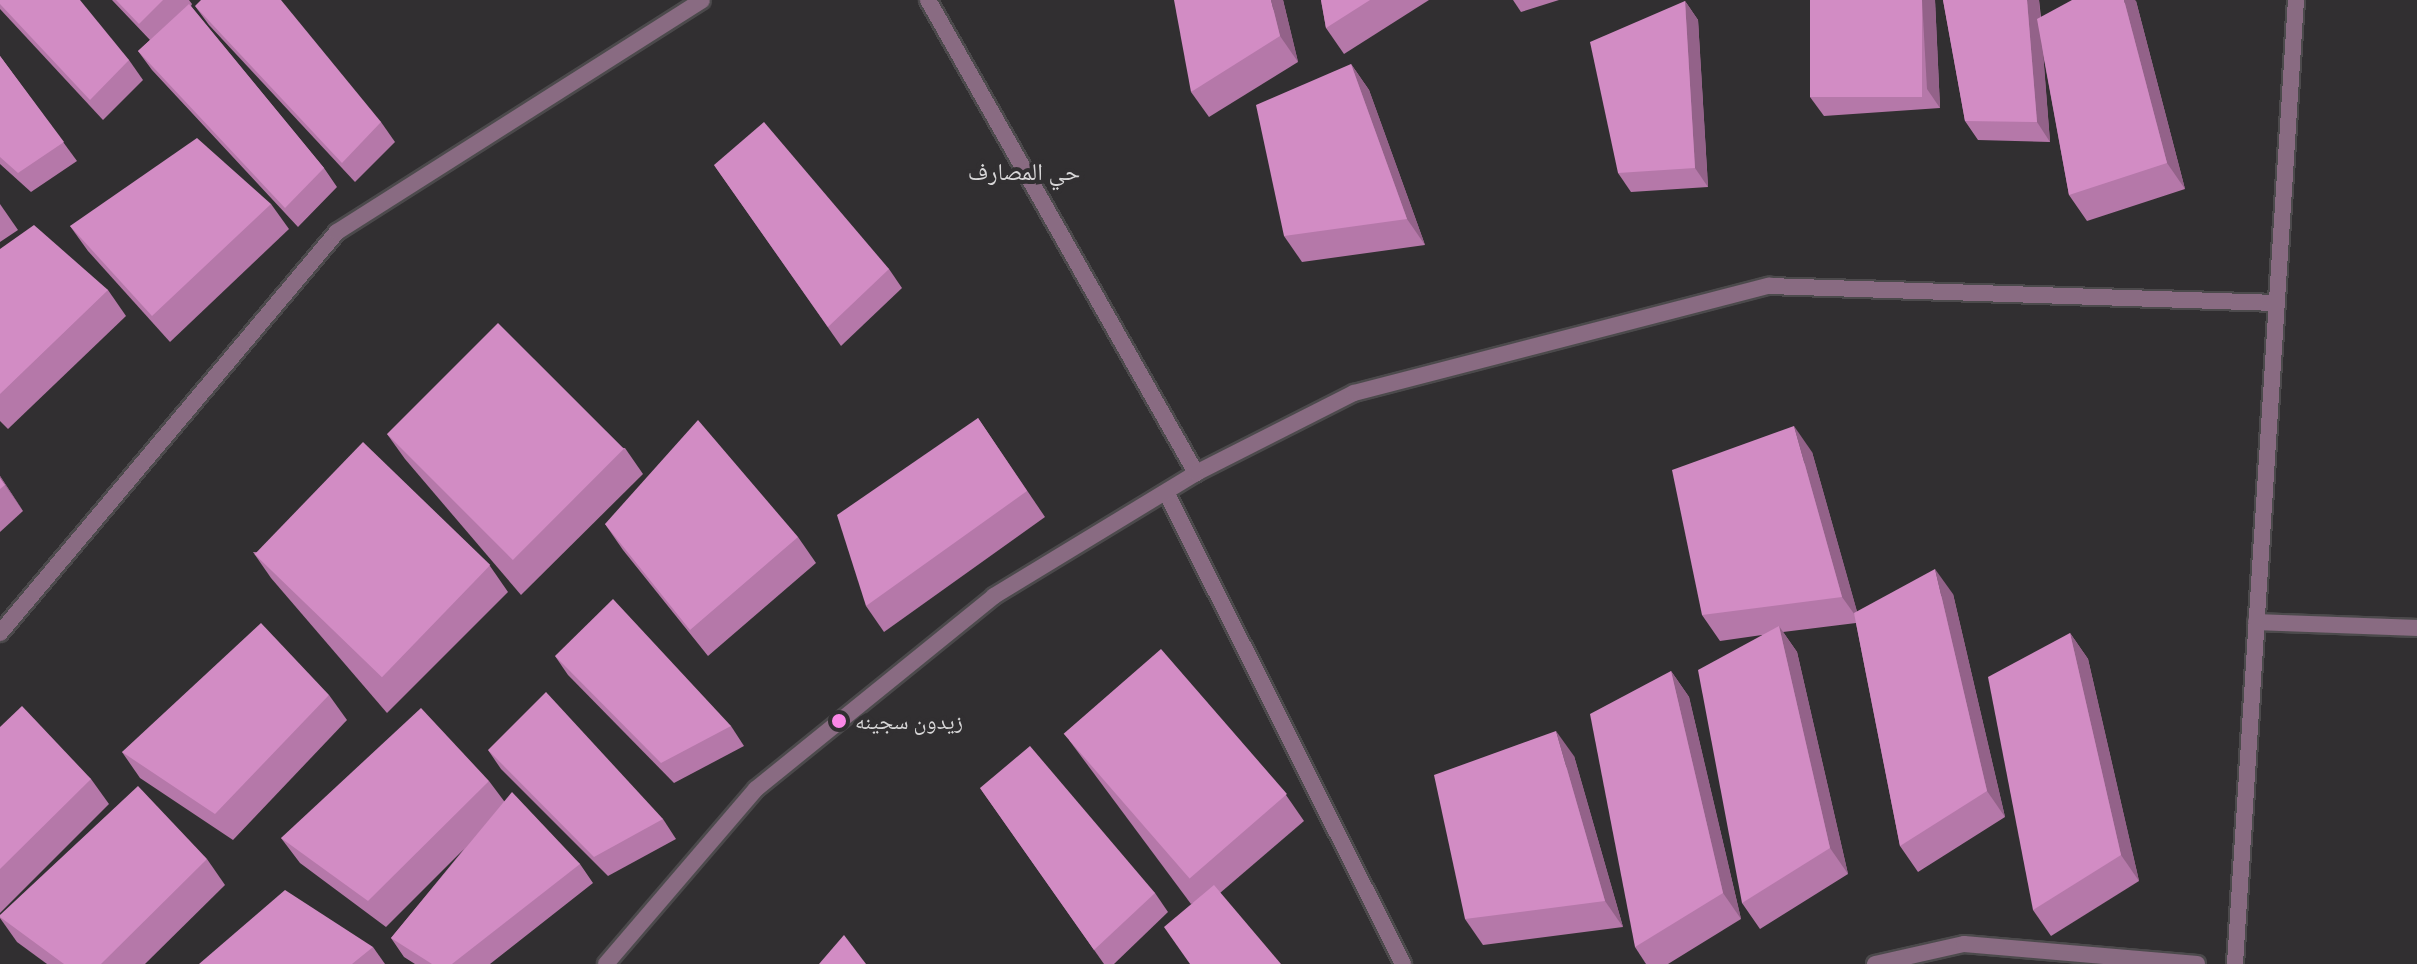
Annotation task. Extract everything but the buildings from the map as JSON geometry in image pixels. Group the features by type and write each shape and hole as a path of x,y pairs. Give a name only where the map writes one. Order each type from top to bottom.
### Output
{"street":[{"path":"0,633 337,232 702,0"},
{"path":"928,0 1196,473"},
{"path":"2235,964 2296,0"},
{"path":"606,964 756,789 994,596 1196,473 1354,393 1769,286 2277,303"},
{"path":"1166,492 1403,964"},
{"path":"2256,622 2417,628"},
{"path":"1875,964 1964,944 2197,964"}],"place":[{"name":"زيدون سجينه","path":"839,721"}],"district":[{"name":"حي المصارف","path":"1024,172"}]}
